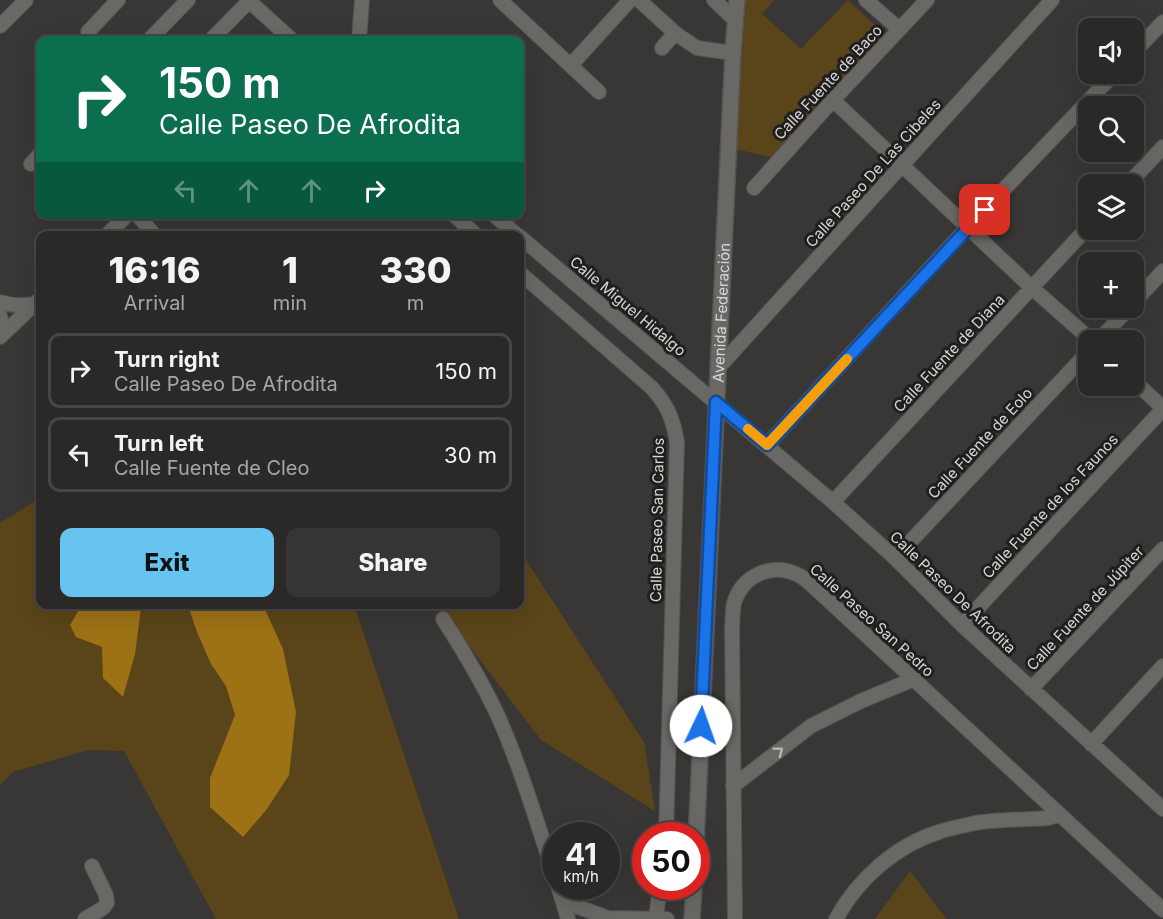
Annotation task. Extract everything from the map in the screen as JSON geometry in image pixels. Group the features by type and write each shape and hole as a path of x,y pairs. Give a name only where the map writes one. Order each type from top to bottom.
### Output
{"main road":[{"name":"Avenida Federación","path":"697,822 737,0"},
{"path":"692,919 693,900"}],"street":[{"path":"0,26 26,0"},
{"path":"88,32 118,0"},
{"path":"153,36 188,0"},
{"path":"215,36 249,0 288,36"},
{"path":"359,36 362,0"},
{"path":"571,65 630,0"},
{"path":"639,0 675,33 697,48 733,53"},
{"path":"714,0 736,21"},
{"path":"866,0 899,29"},
{"name":"Calle Fuente de Baco","path":"754,188 927,0"},
{"name":"Calle Paseo De Las Cibeles","path":"718,368 1052,0"},
{"path":"506,2 599,92"},
{"path":"1144,42 1163,22"},
{"path":"662,48 675,33"},
{"path":"767,445 968,227 1104,84"},
{"path":"833,100 1031,288 1079,330"},
{"path":"1137,174 1163,147"},
{"path":"111,231 123,219"},
{"path":"141,219 151,231"},
{"path":"458,219 472,231"},
{"name":"Calle Miguel Hidalgo","path":"500,219 513,231"},
{"name":"Calle Fuente de Diana","path":"833,502 1078,238"},
{"name":"Calle Miguel Hidalgo","path":"524,240 716,402"},
{"path":"1144,291 1163,271"},
{"name":"Calle Paseo San Carlos","path":"524,276 652,388 663,400 674,425 677,442 666,822"},
{"path":"0,302 18,306 36,302"},
{"path":"0,337 36,303"},
{"path":"0,316 0,337"},
{"path":"1108,330 1120,318"},
{"name":"Calle Fuente de Eolo","path":"895,558 1078,363"},
{"path":"1144,390 1163,408"},
{"name":"Calle Paseo De Afrodita","path":"716,402 833,502 1091,744 1161,802"},
{"name":"Calle Fuente de los Faunos","path":"962,625 1163,408"},
{"name":"Calle Fuente de Júpiter","path":"1031,689 1163,549"},
{"name":"Calle Paseo San Pedro","path":"735,919 732,627 734,601 745,583 758,574 779,569 798,574 805,579 1163,910"},
{"path":"443,619 474,668 497,715 514,755 542,838"},
{"path":"1091,744 1163,666"},
{"path":"733,786 812,726 861,701 914,679"},
{"path":"836,919 857,887 882,864 909,845 938,832 976,823 1048,818 1059,814"},
{"path":"85,919 107,903 106,895 92,866"},
{"path":"563,901 607,918 662,919 661,900"},
{"path":"563,901 568,919"},
{"path":"726,919 735,919"}],"shaded area":[{"path":"746,0 774,0 762,14 801,49 848,0 885,35 775,158 735,149"},
{"path":"36,500 36,609 355,609 459,919 216,919 124,751 88,750 13,772 0,785 0,523"},
{"path":"524,557 644,742 655,811 541,740 441,609 524,609"},
{"path":"80,609 141,609 135,654 123,697 103,678 102,647 76,637 70,625"},
{"path":"189,609 265,609 283,649 296,712 289,775 267,809 243,837 210,807 210,778 235,715 226,686 211,664"},
{"path":"910,871 946,919 875,919"}],"slow traffic":[{"path":"748,429 767,445 847,359"}],"route":[{"path":"701,726 716,402 767,445 985,210"}]}
